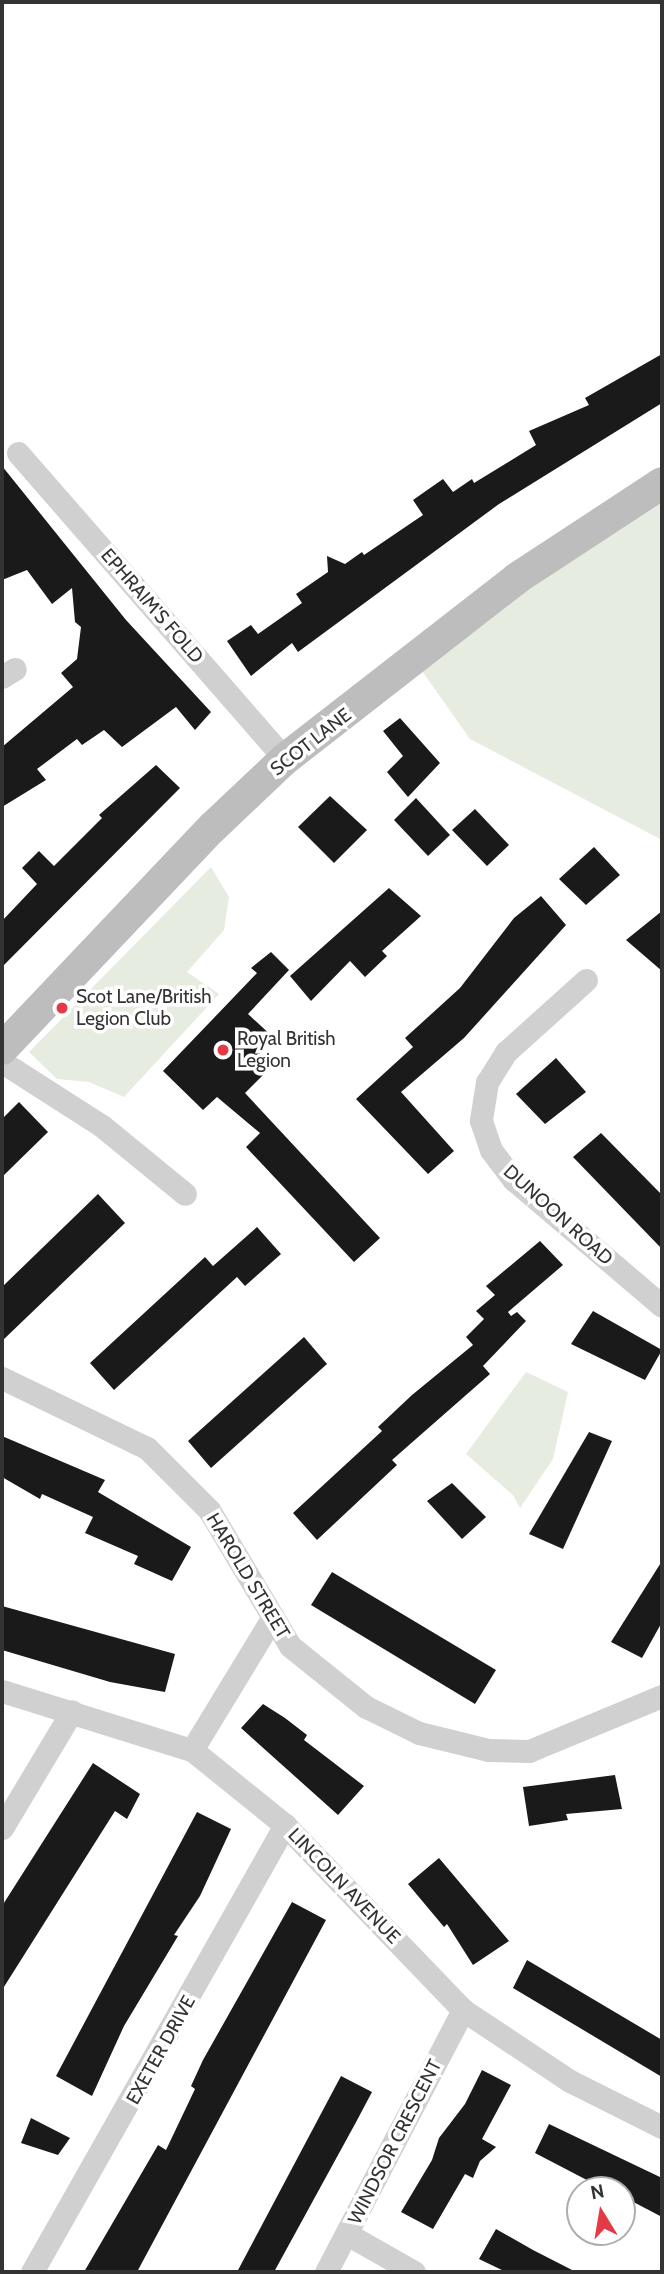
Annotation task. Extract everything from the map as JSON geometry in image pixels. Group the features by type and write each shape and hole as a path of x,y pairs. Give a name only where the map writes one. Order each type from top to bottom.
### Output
{"main road":[{"name":"SCOT LANE","path":"2,1049 213,827 285,759 516,579 662,483"}],"street":[{"name":"EPHRAIM'S FOLD","path":"18,453 285,759"},
{"name":"DUNOON ROAD","path":"586,980 506,1052 488,1082 481,1121 491,1150 514,1180 662,1305"},
{"path":"2,1062 102,1126 184,1194"},
{"name":"HAROLD STREET","path":"2,1378 147,1448 209,1510 271,1620 290,1646 366,1707 419,1732 488,1750 529,1751 662,1696"},
{"path":"192,1750 271,1620"},
{"name":"LINCOLN AVENUE","path":"2,1691 192,1750 285,1825 463,2011 570,2081 662,2127"},
{"path":"2,1828 72,1711"},
{"name":"EXETER DRIVE","path":"32,2272 285,1825"},
{"name":"WINDSOR CRESCENT","path":"326,2272 463,2011"},
{"path":"347,2234 414,2272"}],"shaded area":[{"path":"662,488 662,840 470,739 415,661"},
{"path":"211,867 229,897 224,930 187,972 219,994 124,1097 89,1082 57,1079 29,1052"},
{"path":"526,1372 568,1392 553,1459 520,1508 513,1495 466,1454"}],"building":[{"path":"662,354 662,403 499,504 298,652 292,643 251,676 227,641 251,625 258,634 302,603 296,594 328,572 327,556 345,564 362,552 364,555 423,515 413,500 443,479 453,492 472,479 474,483 536,445 529,431 589,405 585,398"},
{"path":"2,466 126,620 211,712 195,730 176,707 122,747 104,730 82,745 77,739 37,769 46,780 2,807 2,747 73,687 61,673 77,659 81,627 75,622 72,588 52,604 27,570 2,580"},
{"path":"400,718 440,763 408,797 387,772 403,756 383,731"},
{"path":"156,765 180,788 2,967 2,921 37,884 22,868 39,851 54,866 102,818 99,815"},
{"path":"330,796 367,830 334,863 298,827"},
{"path":"416,798 450,835 428,856 394,820"},
{"path":"475,809 509,845 487,866 452,830"},
{"path":"594,847 620,875 586,905 559,879"},
{"path":"389,888 421,916 382,951 387,956 365,977 350,961 311,1001 290,976"},
{"path":"541,896 566,925 464,1038 401,1092 454,1151 428,1174 356,1099 413,1047 405,1038 460,988 514,918"},
{"path":"662,911 662,971 626,940"},
{"path":"271,952 289,970 248,1014 274,1038 252,1062 264,1074 245,1093 380,1238 354,1262 246,1147 260,1133 217,1097 203,1110 163,1071 257,973 251,968"},
{"path":"556,1058 586,1092 545,1124 516,1094"},
{"path":"19,1102 48,1132 2,1177 2,1119"},
{"path":"601,1133 662,1195 662,1249 573,1157"},
{"path":"98,1194 125,1223 2,1341 2,1287"},
{"path":"257,1227 281,1254 245,1286 237,1277 114,1390 90,1363 205,1257 213,1266"},
{"path":"540,1241 563,1265 508,1312 511,1316 517,1312 526,1321 483,1366 490,1374 392,1460 397,1465 317,1540 293,1513 382,1431 378,1427 412,1395 473,1345 466,1337 484,1319 476,1311 495,1295 486,1286"},
{"path":"593,1311 662,1350 645,1380 571,1344"},
{"path":"304,1337 327,1364 211,1468 188,1441"},
{"path":"589,1432 612,1441 563,1549 529,1534"},
{"path":"2,1436 105,1480 98,1492 191,1547 172,1581 134,1564 138,1556 85,1533 93,1517 42,1494 40,1499 2,1477"},
{"path":"452,1483 486,1517 462,1539 427,1501"},
{"path":"662,1561 662,1622 642,1658 611,1642"},
{"path":"332,1572 496,1670 475,1704 311,1605"},
{"path":"2,1606 175,1654 165,1692 110,1682 2,1650"},
{"path":"263,1704 307,1735 304,1740 364,1786 338,1815 241,1728"},
{"path":"93,1763 140,1794 127,1819 115,1811 2,1990 2,1906"},
{"path":"615,1775 622,1809 566,1814 568,1820 529,1826 523,1787"},
{"path":"197,1812 231,1829 200,1896 174,1935 178,1936 124,2026 92,2096 56,2076"},
{"path":"439,1858 509,1941 473,1965 447,1924 444,1927 408,1884"},
{"path":"292,1902 326,1920 137,2272 84,2272 158,2145 166,2150 195,2089 191,2086 203,2060"},
{"path":"527,1960 662,2040 662,2077 513,1988"},
{"path":"482,2070 511,2085 482,2139 496,2147 480,2161 473,2178 465,2174 433,2229 401,2212 432,2160 439,2138 465,2104"},
{"path":"341,2076 372,2092 274,2272 237,2272"},
{"path":"31,2118 70,2138 58,2155 21,2143"},
{"path":"549,2124 662,2178 662,2217 636,2203 636,2176 579,2176 535,2153"},
{"path":"496,2229 576,2272 506,2272 479,2259"}],"place":[{"name":"Scot Lane/British Legion Club","path":"62,1008"},
{"name":"Royal British Legion","path":"223,1050"}]}
